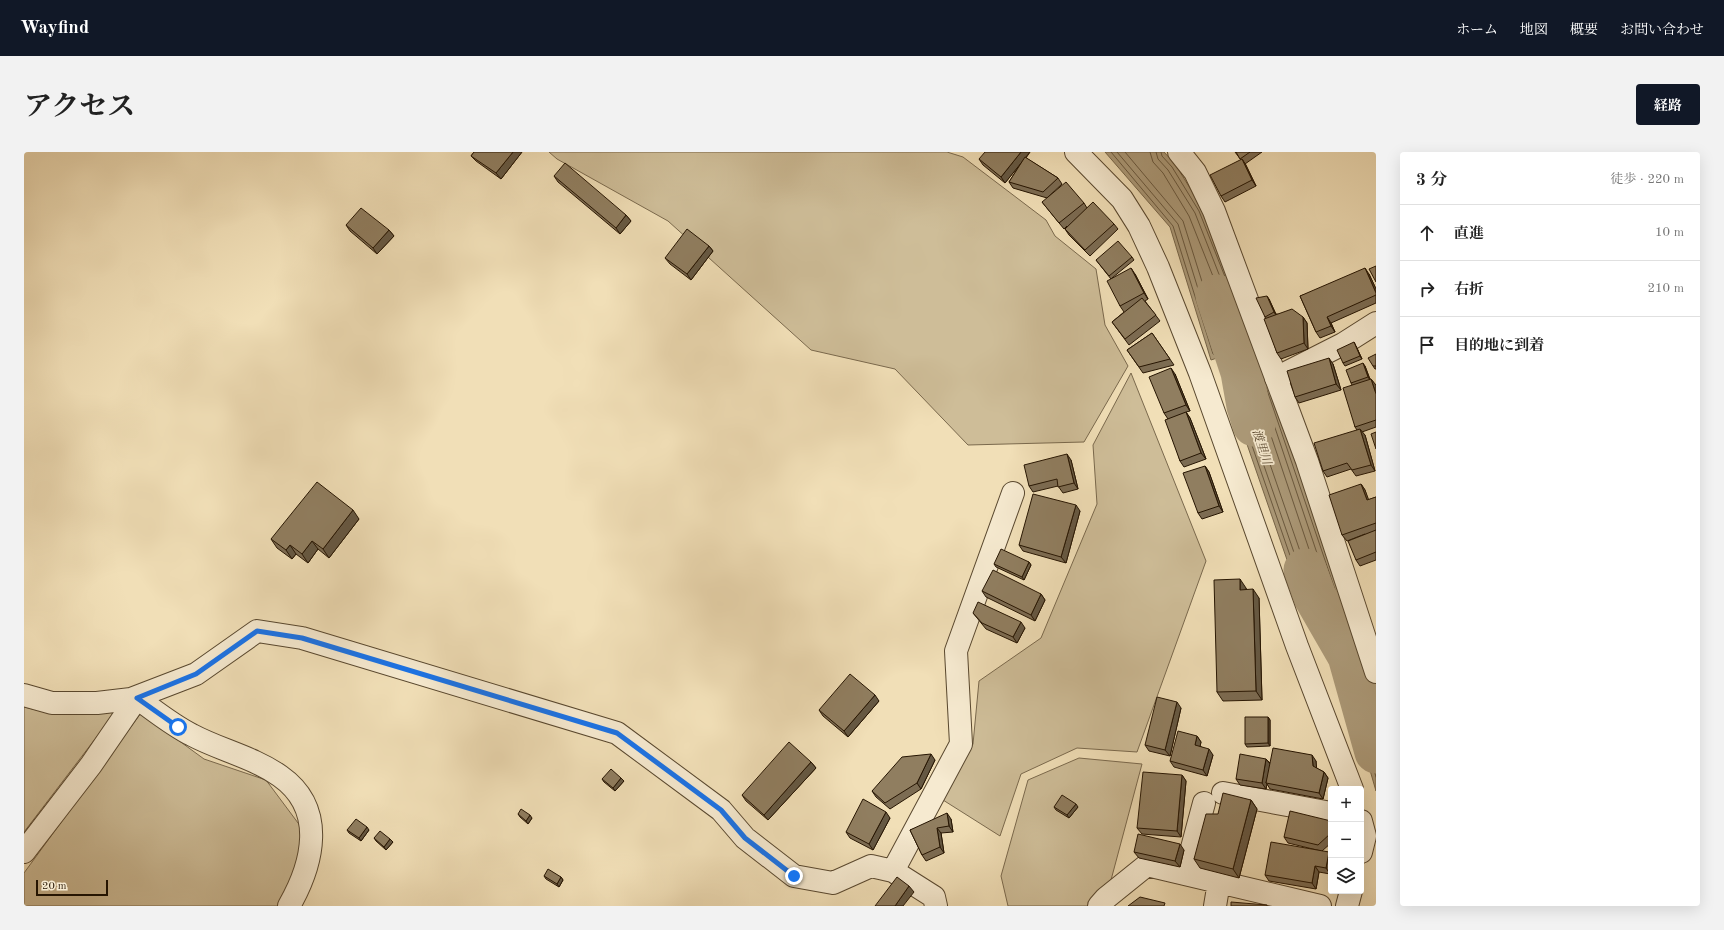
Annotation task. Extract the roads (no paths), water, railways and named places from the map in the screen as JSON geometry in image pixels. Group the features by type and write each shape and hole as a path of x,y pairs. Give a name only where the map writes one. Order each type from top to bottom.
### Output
{"street":[{"path":"1076,152 1122,199 1140,226 1158,267 1200,373 1296,646 1351,786"},
{"path":"1179,152 1195,172 1214,211 1307,461 1376,672"},
{"path":"1276,378 1343,344 1376,323"},
{"path":"893,871 961,744 956,651 1013,493"},
{"path":"24,695 52,703 97,702 137,698 196,674 257,631 302,638 617,733 721,810 745,838 794,876 833,883 871,866 893,871 934,897 936,906"},
{"path":"24,852 91,765 137,698"},
{"path":"137,698 193,736 253,761 280,776 300,795 311,823 312,843 306,871 289,906"},
{"path":"1223,793 1328,812"},
{"path":"1185,874 1204,803"},
{"path":"1099,906 1106,898 1147,865 1320,906"},
{"path":"1215,906 1219,882"},
{"path":"1347,906 1350,894"}],"water":[{"path":"1105,152 1164,152 1175,164 1203,209 1257,345 1211,360 1170,227"},
{"path":"1262,360 1348,618 1311,629 1223,375"},
{"path":"1355,634 1376,686 1376,791 1333,642"}],"waterway":[{"name":"渡里川","path":"1217,296 1242,372 1248,406 1254,425"},
{"name":"渡里川","path":"1305,570 1315,597 1349,656 1376,752"}]}
